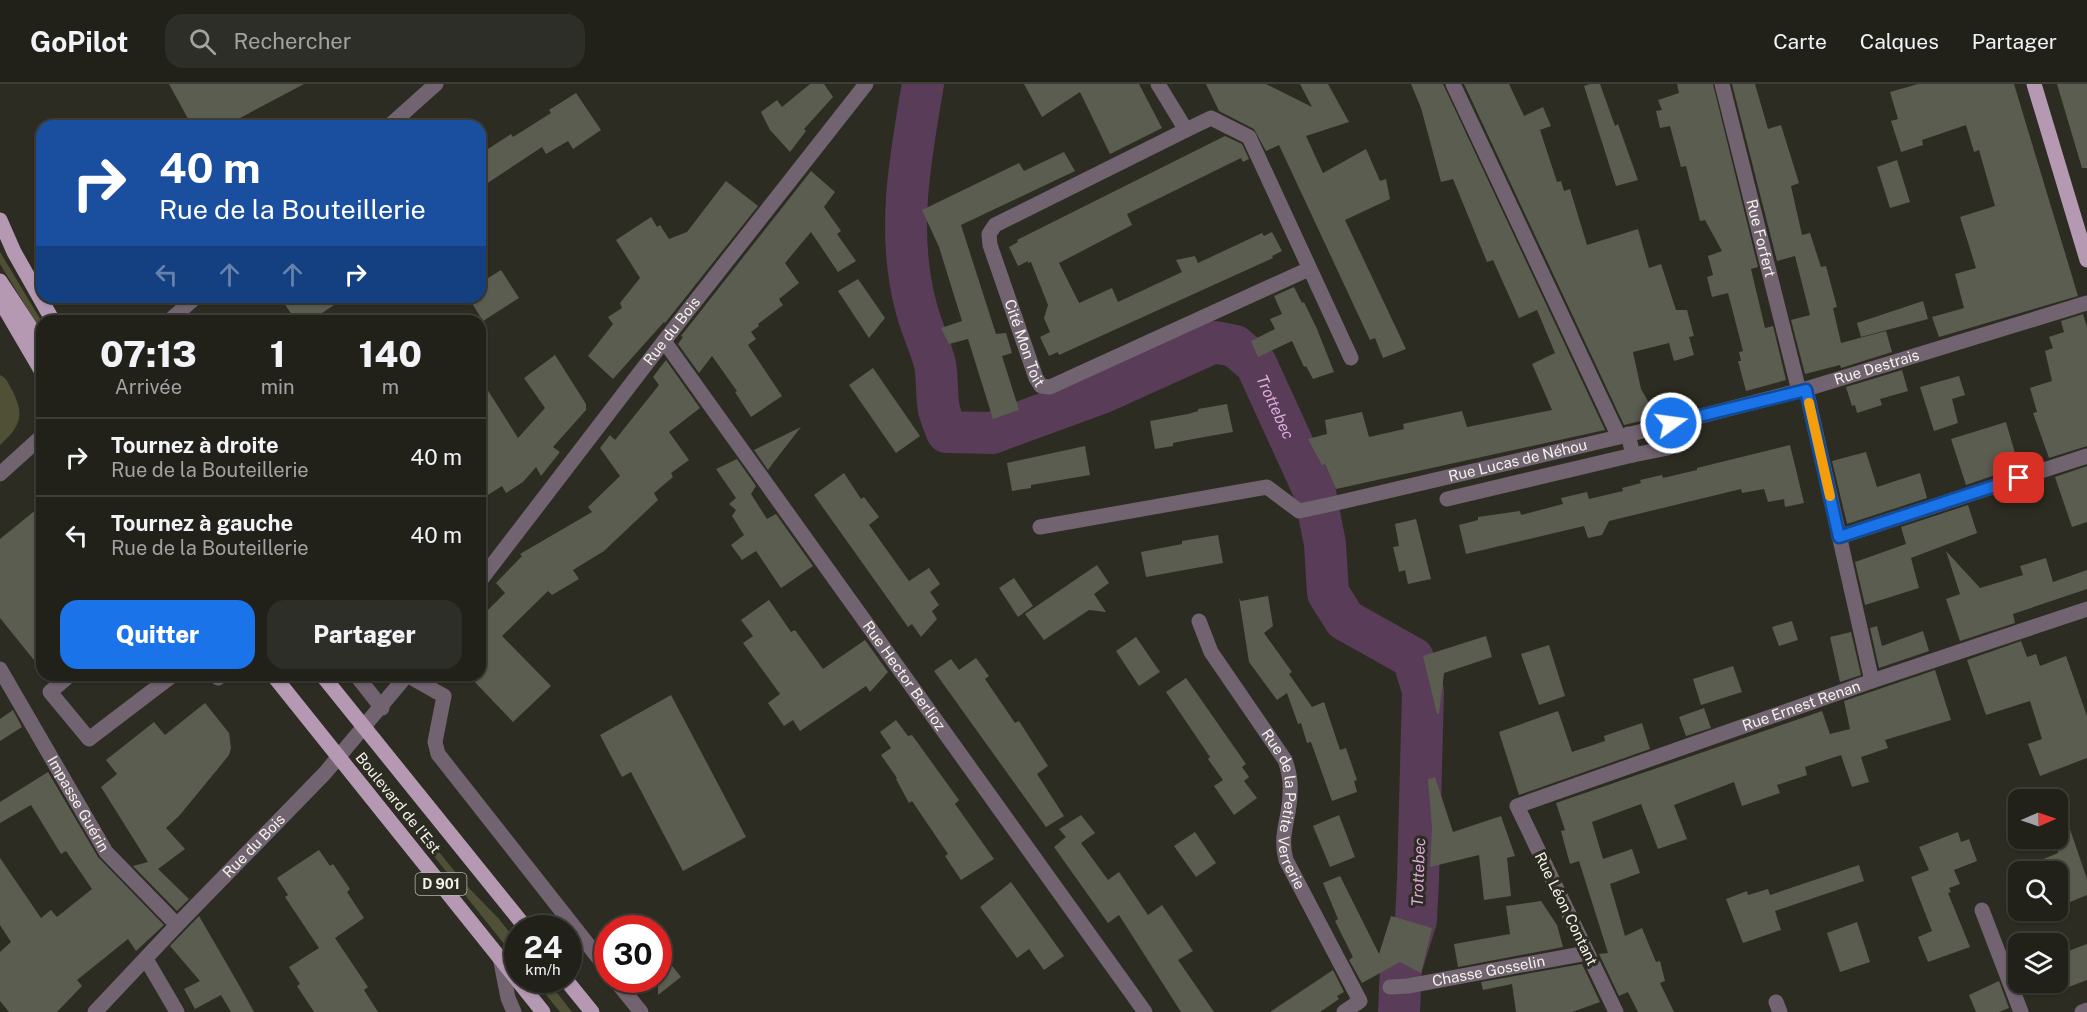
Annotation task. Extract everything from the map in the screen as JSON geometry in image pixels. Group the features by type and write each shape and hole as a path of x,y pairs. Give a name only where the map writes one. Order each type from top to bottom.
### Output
{"main road":[{"path":"2034,84 2087,259"},
{"path":"0,220 14,252 36,291"},
{"path":"0,281 36,336"},
{"path":"0,300 36,362"},
{"name":"D 901","path":"278,681 337,757"},
{"name":"D 901","path":"327,681 516,915"},
{"name":"Boulevard de l'Est","path":"337,757 543,1012"},
{"path":"577,993 592,1012"}],"street":[{"path":"396,120 436,84"},
{"name":"Rue du Bois","path":"486,573 664,341 866,84"},
{"path":"1158,84 1186,130"},
{"path":"1453,84 1633,455"},
{"name":"Rue Forfert","path":"1722,84 1839,537 1872,681"},
{"name":"Cité Mon Toit","path":"1309,269 1050,387 1041,386 1036,378 990,245 989,234 995,225 1211,118 1250,137 1351,358"},
{"path":"176,315 190,303"},
{"name":"Rue Destrais","path":"1624,435 1802,390 2087,303"},
{"name":"Rue Hector Berlioz","path":"664,341 1145,1012"},
{"name":"Rue Lucas de Néhou","path":"1040,527 1267,487 1299,511 1624,435"},
{"path":"0,474 36,441"},
{"path":"1447,499 1668,448"},
{"path":"1839,537 2087,456"},
{"name":"Rue Ernest Renan","path":"1517,806 1872,681 2087,609"},
{"name":"Rue de la Petite Verrerie","path":"1199,621 1211,652 1285,760 1290,774 1290,795 1282,845 1286,860 1360,1001 1344,1012"},
{"name":"Impasse Guérin","path":"0,669 106,852 177,925"},
{"path":"63,681 50,692 88,739 165,681"},
{"path":"361,681 382,708"},
{"name":"Rue du Bois","path":"95,1012 325,773 402,681"},
{"path":"418,681 444,696 435,742 438,754 594,952"},
{"name":"Rue Léon Contant","path":"1517,806 1616,1012"},
{"path":"1982,910 2021,1012"},
{"name":"Chasse Gosselin","path":"1390,987 1408,986 1587,953"},
{"path":"500,957 508,998 514,1012"},
{"path":"146,959 177,1012"},
{"path":"626,993 641,1012"},
{"path":"2082,1012 2087,1010"}],"green space":[{"path":"0,252 38,315 36,323 0,264"},
{"path":"0,375 6,379 19,406 19,420 13,432 0,445"},
{"path":"385,786 466,885 499,919 504,925 504,944 381,790"},
{"path":"545,993 557,993 572,1012 560,1012"}],"building":[{"path":"169,84 304,84 236,120 189,120"},
{"path":"810,84 824,84 833,97 804,129 806,131 790,152 770,130 761,112 777,100 782,107"},
{"path":"1024,84 1139,84 1162,128 1110,154 1080,92 1042,117"},
{"path":"1206,84 1266,84 1312,107 1300,84 1328,84 1349,122 1306,136 1323,173 1366,149 1380,181 1386,179 1390,199 1345,220 1406,349 1383,358 1375,338 1370,340 1279,145 1266,151 1254,129 1219,111"},
{"path":"1411,84 1443,84 1605,430 1336,489 1325,464 1322,465 1308,439 1327,434 1325,420 1362,412 1369,437 1404,429 1403,424 1462,411 1467,427 1552,410 1532,364 1555,353 1537,310 1519,318 1493,260 1487,262 1453,179 1441,182 1421,108"},
{"path":"1464,84 1509,84 1524,116 1543,107 1551,126 1540,130 1557,182 1561,181 1564,191 1570,189 1587,245 1638,229 1649,268 1661,264 1676,310 1687,310 1694,336 1689,337 1694,355 1674,361 1669,343 1633,352 1641,389 1657,417 1624,425"},
{"path":"1600,84 1615,126 1618,124 1638,180 1616,186 1584,86"},
{"path":"1677,84 1713,84 1758,267 1751,269 1765,328 1773,326 1786,380 1746,391 1738,361 1741,361 1739,352 1743,351 1728,293 1712,297 1707,277 1713,275 1708,256 1722,251 1705,220 1700,221 1686,166 1681,167 1670,126 1660,128 1656,111 1662,110 1658,100 1679,93"},
{"path":"1732,84 1755,84 1768,129 1781,125 1799,183 1791,186 1802,235 1810,233 1821,267 1826,266 1837,307 1833,308 1841,343 1886,331 1892,352 1841,368 1840,365 1805,374 1791,320 1810,315 1795,256 1777,261"},
{"path":"1918,84 2014,84 2078,296 1939,337 1932,317 1964,308 1955,274 1976,268 1960,217 1995,206 1979,150 1974,152 1966,125 1922,140 1923,145 1901,152 1891,121 1898,119 1890,92"},
{"path":"2057,84 2087,84 2087,168 2082,168"},
{"path":"576,93 601,130 573,149 568,141 546,154 542,147 486,184 486,150 511,134 513,137 551,113 549,110"},
{"path":"1225,136 1242,144 1249,159 1243,162 1241,158 1127,214 1132,225 1059,263 1079,303 1112,288 1118,302 1182,272 1176,260 1195,256 1198,263 1262,233 1264,236 1272,232 1282,251 1272,256 1273,258 1059,355 1058,352 1049,356 1040,337 1050,332 1044,318 1048,305 1031,262 1028,263 1028,261 1018,266 1009,247 1018,242 1017,240"},
{"path":"1064,152 1075,171 961,225 996,334 1006,333 1012,353 1002,356 1019,410 993,419 968,339 949,344 941,328 962,321 939,247 922,210 1019,163 1024,171"},
{"path":"1897,160 1910,202 1890,208 1877,167"},
{"path":"811,171 835,192 824,207 841,231 837,234 856,261 838,272 811,232 785,263 799,283 779,299 783,305 751,332 756,339 748,345 782,396 751,417 735,392 737,391 712,356 699,373 678,344 683,337 681,336"},
{"path":"726,181 758,206 665,323 613,379 588,356 613,324 608,317 622,308 620,303 640,278 616,240 651,217 657,227 660,225 669,239 687,232"},
{"path":"501,270 519,298 486,319 486,315 479,315 472,303 486,303 486,279"},
{"path":"858,279 885,318 869,338 838,291"},
{"path":"1294,287 1317,329 1334,372 1313,379 1306,366 1304,367 1292,341 1258,357 1251,341 1275,329 1270,319 1282,314 1274,296"},
{"path":"1923,301 1928,319 1861,337 1857,323"},
{"path":"284,303 337,303 319,315 292,315"},
{"path":"2083,314 2087,327 2087,446 2049,458 2033,413 2037,412 2030,388 2052,381 2045,351 2053,348 2049,337 2064,332 2061,321"},
{"path":"555,355 586,404 586,410 553,447 560,452 541,476 536,467 523,482 506,493 502,486 486,496 486,387 518,438 545,408 524,378"},
{"path":"666,360 700,408 669,432 689,460 671,473 673,477 654,493 658,500 604,551 573,570 579,579 552,595 548,591 502,636 551,686 513,722 474,681 486,681 486,612 505,593 496,583 522,556 520,554 592,512 588,507 620,476 600,448 610,435 615,440 659,385 653,377"},
{"path":"873,368 920,436 896,453 849,385"},
{"path":"1902,370 1908,391 1880,399 1882,405 1857,413 1855,405 1852,406 1846,387"},
{"path":"1959,376 1965,395 1952,399 1958,423 1934,431 1920,387"},
{"path":"1227,404 1233,432 1173,443 1173,446 1155,449 1150,421"},
{"path":"2006,422 2019,467 1966,485 1951,439"},
{"path":"801,427 773,463 768,470 754,450"},
{"path":"1790,445 1804,503 1785,507 1784,499 1768,502 1764,489 1742,493 1741,489 1609,521 1602,535 1588,538 1584,526 1466,554 1459,525 1478,520 1478,517 1520,511 1521,515 1563,504 1561,498 1587,492 1589,499 1623,491 1622,488 1641,483 1640,480 1662,475 1663,478"},
{"path":"1085,446 1090,475 1031,485 1031,488 1012,491 1007,463"},
{"path":"1866,452 1877,487 1920,473 1927,498 1847,524 1832,461"},
{"path":"737,459 756,486 751,494 767,519 776,514 813,566 781,588 756,551 742,560 731,545 744,535 732,516 736,510 729,504 736,498 716,469"},
{"path":"2087,466 2087,522 2072,527 2055,477"},
{"path":"844,473 861,499 864,497 879,517 869,525 909,581 929,568 940,584 930,592 939,605 932,611 937,619 921,637 912,624 908,627 814,495"},
{"path":"1968,505 1977,533 1911,558 1919,588 1865,605 1855,562 1906,544 1901,527"},
{"path":"36,510 36,663 0,618 0,539"},
{"path":"1416,519 1431,579 1408,584 1405,570 1399,572 1393,547 1399,546 1395,524"},
{"path":"1218,535 1223,563 1146,577 1141,552 1182,544 1182,541"},
{"path":"1946,551 1980,588 2023,575 2020,566 2046,558 2053,582 2087,570 2087,589 2013,614 2015,623 1960,641 1946,599 1960,594"},
{"path":"1097,565 1109,583 1094,594 1106,612 1089,610 1044,640 1025,614"},
{"path":"1014,578 1033,606 1018,617 999,588"},
{"path":"1268,596 1273,626 1264,633 1292,672 1289,674 1312,707 1324,702 1340,750 1346,748 1357,780 1354,781 1357,792 1332,801 1311,742 1307,743 1301,723 1298,724 1287,693 1277,700 1249,662 1239,598 1241,601"},
{"path":"769,600 791,632 795,630 823,669 865,640 888,672 870,692 866,686 800,731 793,720 784,726 768,703 780,694 743,643 753,636 741,620"},
{"path":"1792,621 1798,640 1779,646 1772,627"},
{"path":"1877,626 1882,646 1923,631 1929,651 1879,668 1870,628"},
{"path":"1851,632 1861,675 1840,682 1830,637"},
{"path":"1486,636 1492,657 1444,673 1439,714 1437,714 1423,656"},
{"path":"1136,637 1160,672 1139,686 1116,651"},
{"path":"2021,641 2027,657 2036,654 2040,666 2066,656 2087,716 2087,758 2040,776 2028,744 2042,739 2030,701 1986,715 1967,660"},
{"path":"1549,645 1565,696 1539,705 1521,654"},
{"path":"976,658 989,676 985,679 1015,723 1019,721 1048,766 1037,774 1064,816 1046,827 934,671 951,659 959,670"},
{"path":"1733,666 1742,692 1701,705 1693,679"},
{"path":"1935,670 1951,720 1885,740 1888,748 1861,757 1869,782 1852,787 1841,755 1805,767 1807,775 1777,785 1780,793 1742,806 1734,782 1674,805 1687,839 1658,849 1641,804 1592,822 1603,859 1632,849 1640,873 1610,884 1625,936 1642,928 1656,962 1660,961 1665,981 1660,983 1674,1012 1638,1012 1628,992 1619,996 1599,954 1608,953 1579,861 1570,864 1561,831 1565,830 1556,803 1822,711 1830,734 1850,729 1844,701"},
{"path":"1186,678 1246,764 1242,767 1249,777 1244,781 1257,798 1234,815 1214,786 1223,780 1166,692"},
{"path":"671,695 746,837 683,871 631,772 622,777 600,735"},
{"path":"205,703 229,733 231,748 229,755 221,765 179,816 166,828 185,849 158,869 189,899 177,911 133,866 148,862 101,787 117,774 106,760 154,722 165,735"},
{"path":"1704,708 1711,728 1686,736 1679,717"},
{"path":"13,710 22,727 0,741 0,719"},
{"path":"1558,711 1572,752 1605,741 1604,736 1642,723 1650,749 1519,795 1499,732"},
{"path":"896,720 908,736 912,735 959,800 955,804 994,859 961,880 945,856 948,854 912,801 909,803 897,778 881,755 891,748 880,732"},
{"path":"48,772 98,857 164,925 136,951 128,939 77,980 82,986 57,1012 9,1012 0,1001 0,952 11,942 0,925 0,858 41,918 51,910 57,917 92,889 66,851 61,854 31,805 0,823 0,802"},
{"path":"1435,777 1453,832 1501,816 1515,856 1507,858 1511,896 1484,900 1479,855 1430,867 1432,827 1428,779"},
{"path":"1081,815 1095,833 1081,843 1108,880 1119,872 1148,915 1162,905 1193,951 1178,960 1214,1012 1181,1012 1119,915 1108,923 1054,847 1066,837 1059,829"},
{"path":"1339,815 1355,857 1330,867 1313,826"},
{"path":"2068,823 2087,879 2087,895 2068,903 2068,861 2038,861 2058,853 2058,849 2068,849"},
{"path":"1195,832 1216,863 1196,877 1174,846"},
{"path":"1958,832 1961,842 1969,839 1977,861 1954,870 1960,884 1949,888 1951,892 1948,893 1970,947 1928,962 1918,937 1932,931 1911,877 1929,870 1919,847"},
{"path":"319,850 330,866 333,864 350,889 347,892 364,918 335,938 368,987 364,990 378,1012 314,1012 297,986 300,984 289,967 319,948 285,897 288,895 277,878"},
{"path":"1859,865 1864,881 1775,911 1781,930 1743,943 1726,899 1747,891 1748,895 1768,889 1770,895"},
{"path":"1340,876 1379,954 1391,916 1432,928 1421,973 1400,962 1362,983 1349,960 1353,957 1335,921 1338,919 1323,883"},
{"path":"1011,882 1064,956 1044,970 1029,949 1017,958 980,907"},
{"path":"1541,901 1557,925 1563,947 1458,967 1454,944 1510,934 1506,906"},
{"path":"199,916 254,1012 231,1012 221,995 195,1009 184,989 200,981 170,946"},
{"path":"1857,922 1870,962 1840,972 1827,933"},
{"path":"2087,944 2087,980 2068,987 2068,951"},
{"path":"1582,964 1600,1002 1572,1012 1516,1012 1512,984 1483,990 1481,982"},
{"path":"672,966 681,977 672,984"},
{"path":"1333,970 1344,992 1337,996 1339,999 1320,1012 1270,1012"},
{"path":"1999,981 2009,1008 1999,1012 1976,1012 1969,995"}],"waterway":[{"name":"Trottebec","path":"923,84 907,196 907,251 916,307 935,364 939,410 947,432 992,433 1101,393 1214,342 1235,346 1256,364 1315,493 1325,544 1328,593 1345,620 1413,658 1423,691 1418,880 1416,920 1401,968 1399,1012"}],"slow traffic":[{"path":"1809,403 1830,496"}],"route":[{"path":"1671,423 1806,390 1839,537 2019,478"}]}
